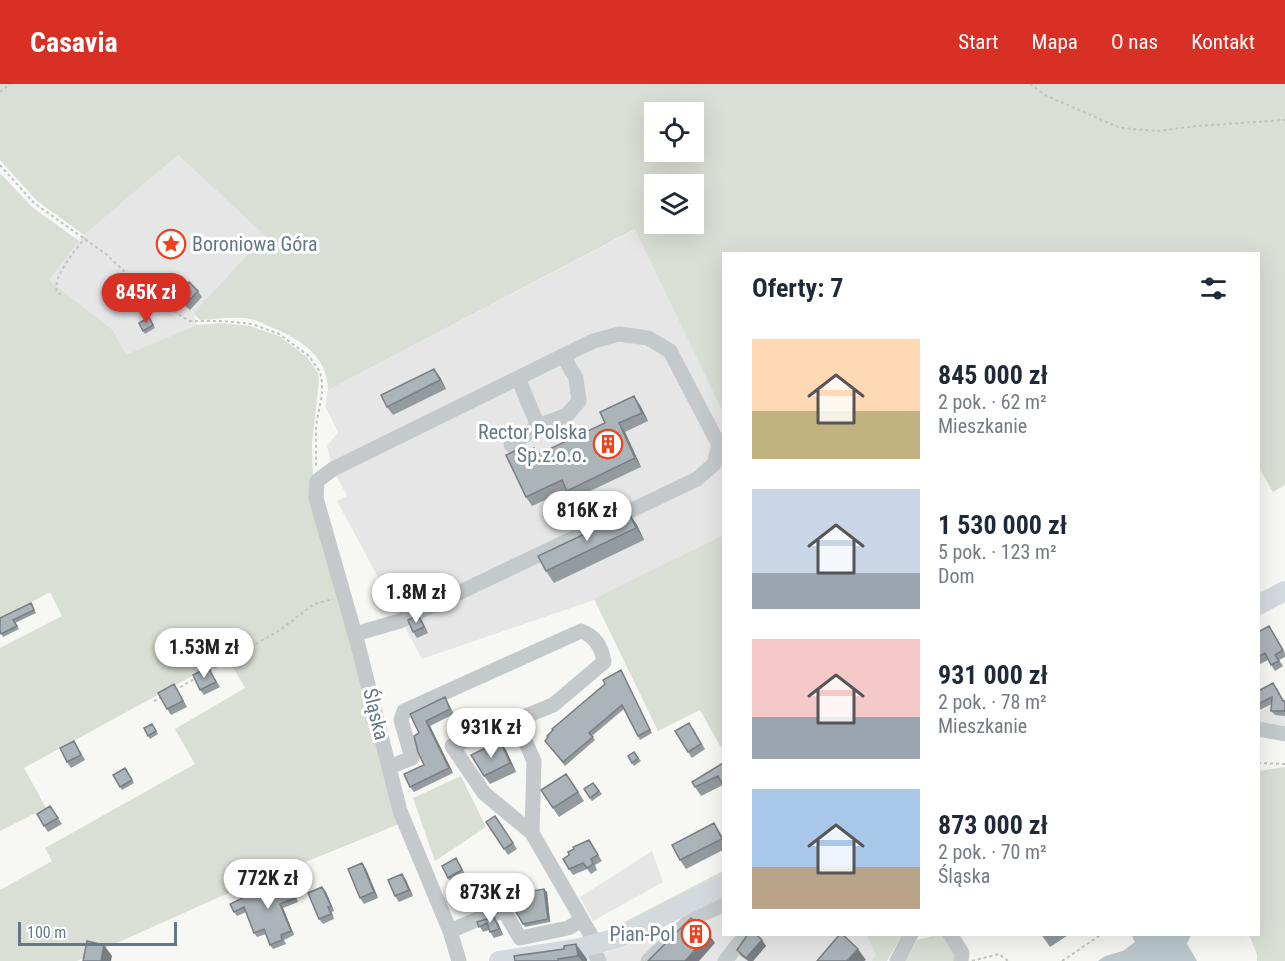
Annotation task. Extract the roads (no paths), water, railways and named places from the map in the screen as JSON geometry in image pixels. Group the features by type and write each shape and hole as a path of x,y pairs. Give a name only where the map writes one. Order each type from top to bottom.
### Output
{"main road":[{"path":"1260,604 1285,591"},
{"path":"499,961 595,950 722,887"}],"street":[{"path":"355,634 400,621 697,480 714,464 719,445 670,351 648,338 619,334 592,341 518,378 538,426"},
{"path":"511,444 538,426 567,415 579,401 576,378 563,356"},
{"name":"Śląska","path":"459,961 450,932 400,811 355,634 316,498 317,481 333,469 518,378"},
{"path":"389,767 412,758 401,720 404,711 581,630 588,634 602,649 604,662 553,705 452,746 484,793 532,833 582,920 595,950"},
{"path":"516,720 534,761 532,833"},
{"path":"1260,729 1285,734"},
{"path":"648,961 692,918 722,905"},
{"path":"450,932 485,916 504,911 520,938 568,928 582,920"},
{"path":"725,961 744,936"},
{"path":"897,961 911,936"},
{"path":"951,936 962,953 961,961"}],"place":[{"name":"Boroniowa Góra","path":"171,244"},
{"name":"Rector Polska Sp.z.o.o.","path":"608,444"},
{"name":"Pian-Pol","path":"696,934"}]}
